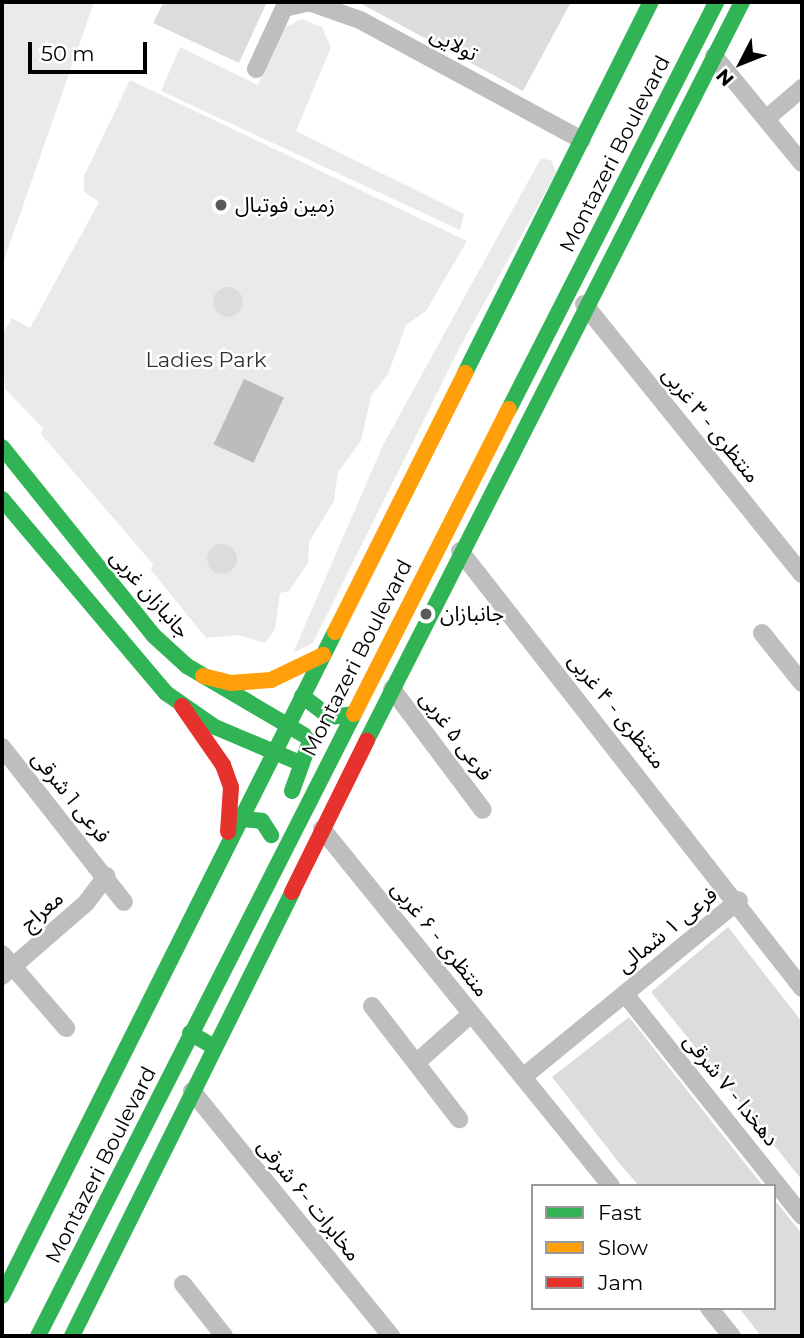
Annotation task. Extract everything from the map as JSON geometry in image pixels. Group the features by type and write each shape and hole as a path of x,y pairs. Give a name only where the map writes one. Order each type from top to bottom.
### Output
{"main road":[{"name":"Montazeri Boulevard","path":"2,1296 651,2"},
{"name":"Montazeri Boulevard","path":"38,1336 227,955 716,2"},
{"name":"Montazeri Boulevard","path":"72,1336 584,304 742,2"},
{"name":"جانبازان غربی","path":"2,447 153,635 187,666 289,723 310,741 326,763"},
{"path":"4,503 182,706 231,787 225,851"},
{"path":"203,676 231,683 271,680 325,653"},
{"path":"187,666 228,711 225,725 215,727"},
{"path":"302,696 330,717 353,713"},
{"path":"182,706 215,727 273,752 306,764 326,763"},
{"path":"260,855 306,764 310,741"},
{"path":"241,819 261,821 271,835"},
{"path":"227,955 235,905"},
{"path":"190,1033 214,1047"}],"street":[{"name":"تولایی","path":"256,69 285,8 309,2 359,20 583,140"},
{"path":"715,56 802,163"},
{"path":"766,119 802,89"},
{"name":"منتظری - ۳ غربی","path":"584,304 802,574"},
{"name":"منتظری - ۴ غربی","path":"460,551 739,901 802,988"},
{"path":"762,633 799,673"},
{"name":"فرعی ۵ غربی","path":"392,689 483,810"},
{"name":"فرعی 1 شرقی","path":"2,747 124,902"},
{"name":"منتظری - ۶ غربی","path":"322,829 609,1184"},
{"name":"معراج","path":"5,965 86,903 106,876"},
{"name":"فرعی ۱ شمالی","path":"523,1077 739,901"},
{"path":"5,965 66,1028"},
{"name":"دهخدا - ۷ شرقی","path":"625,994 802,1216"},
{"path":"372,1006 459,1119"},
{"path":"416,1063 471,1014"},
{"name":"مخابرات -۶ شرقی","path":"192,1091 391,1336"},
{"path":"183,1284 224,1336"},
{"path":"711,1310 732,1336"}],"green space":[{"path":"2,2 94,2 2,266"},
{"path":"302,19 322,27 331,47 296,131 464,214 460,230 161,91 180,47 258,85 282,29"},
{"name":"Ladies Park","path":"130,80 467,241 426,311 406,325 388,374 371,396 361,441 338,472 334,501 309,542 308,563 289,591 280,593 275,629 265,643 238,635 206,638 151,570 153,564 41,434 43,428 5,389 2,335 12,318 30,328 99,202 84,192 84,176"},
{"path":"541,158 552,161 556,173 461,345 313,643 293,653 383,445"}],"shaded area":[{"path":"244,379 284,398 253,463 214,444"}],"building":[{"path":"164,2 267,2 239,63 153,23"},
{"path":"358,2 571,2 523,91"},
{"path":"228,287 239,291 243,302 239,313 228,317 217,313 213,302 217,291"},
{"path":"222,544 233,548 237,559 233,570 222,574 211,570 207,559 211,548"},
{"path":"728,927 802,1022 802,1180 651,992"},
{"path":"629,1017 761,1184 637,1184 552,1077"},
{"path":"776,1202 802,1234 802,1336 761,1336 741,1310 776,1310"}],"traffic: fast":[{"path":"465,373 651,2"},
{"path":"509,409 716,2"},
{"path":"367,740 742,2"},
{"path":"2,447 153,635 187,666 304,735"},
{"path":"2,499 166,693 215,727 293,760"},
{"path":"2,1296 335,632"},
{"path":"302,696 330,717 353,714"},
{"path":"38,1336 354,714"},
{"path":"292,791 310,741"},
{"path":"241,819 262,821 271,835"},
{"path":"72,1336 292,892"},
{"path":"190,1033 214,1047"}],"traffic: slow":[{"path":"335,632 465,373"},
{"path":"354,714 509,409"},
{"path":"203,676 231,683 271,680 323,655"}],"traffic: jam":[{"path":"182,706 223,765 231,787 228,832"},
{"path":"292,892 367,740"}],"place":[{"name":"زمین فوتبال","path":"221,205"},
{"name":"جانبازان","path":"426,614"}]}
